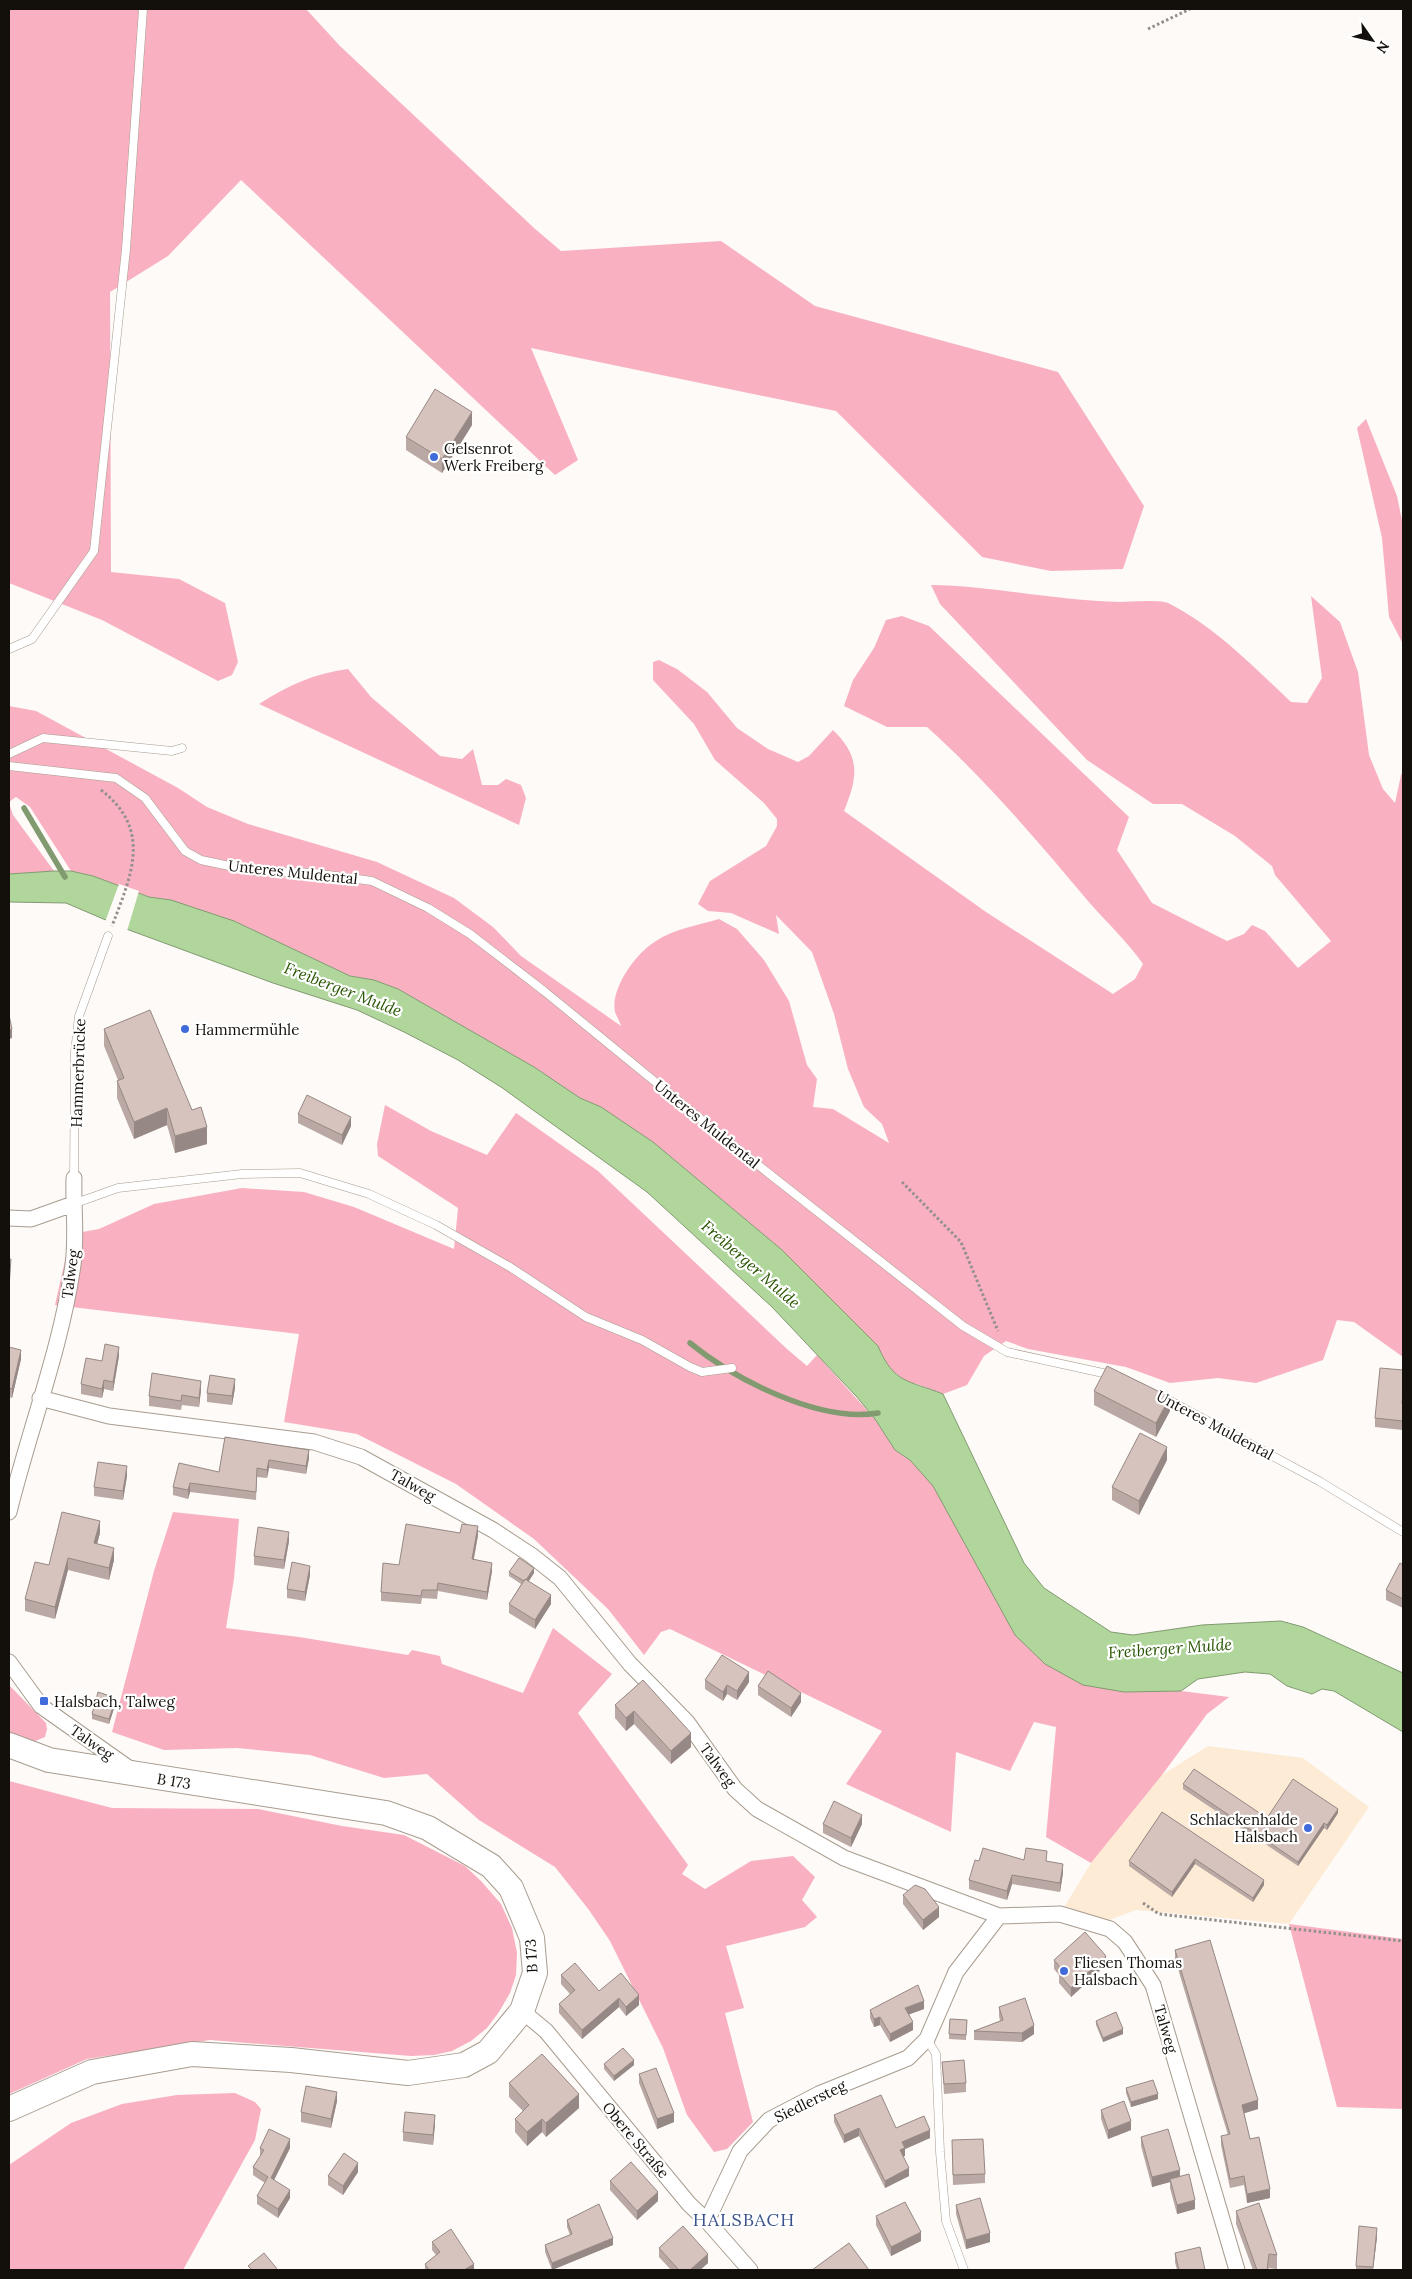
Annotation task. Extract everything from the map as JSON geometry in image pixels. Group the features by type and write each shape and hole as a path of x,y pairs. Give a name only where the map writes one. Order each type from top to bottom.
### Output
{"main road":[{"name":"B 173","path":"9,1745 49,1760 386,1813 428,1828 491,1866 511,1888 532,1938 535,1973 522,2011 488,2052 464,2065 408,2074 291,2060 192,2054 92,2072 9,2109"}],"street":[{"name":"Talweg","path":"9,1512 65,1309 72,1272 76,1230 73,1204 74,1178"},
{"path":"9,1218 31,1219 73,1204"},
{"name":"Talweg","path":"40,1398 109,1416 314,1442 361,1457 494,1530 531,1555 560,1578 630,1664 688,1722 735,1789 757,1808 844,1858 999,1916 1060,1914 1110,1929 1125,1942 1153,1985 1237,2270"},
{"name":"Talweg","path":"9,1662 41,1706 139,1775"},
{"name":"Siedlersteg","path":"707,2221 740,2152 769,2120 818,2094 908,2058 927,2039 956,1972 999,1916"},
{"name":"Obere Straße","path":"522,2011 546,2031 689,2204 707,2221 747,2269"}],"lane":[{"path":"9,649 32,639 94,551 126,249 143,9"},
{"path":"9,754 43,738 172,751 182,748"},
{"name":"Unteres Muldental","path":"9,766 79,772 116,778 145,798 185,851 201,860 253,871 313,873 372,881 428,908 470,934 544,991 730,1143 963,1326 1007,1352 1123,1379"},
{"name":"Hammerbrücke","path":"74,1178 75,1052 79,1016 108,936"},
{"path":"73,1204 118,1188 242,1174 300,1173 369,1194 436,1225 510,1267 586,1317 642,1340 690,1367 702,1372 732,1368"},
{"name":"Unteres Muldental","path":"1150,1390 1318,1480 1403,1532"},
{"path":"927,2039 936,2054 940,2152 946,2222 964,2270"}],"path":[{"path":"1148,29 1190,9"},
{"path":"79,772 114,800 127,820 135,856 127,886 108,936"},
{"path":"902,1182 961,1242 1007,1352"},
{"path":"1143,1903 1159,1914 1403,1941"}],"shaded area":[{"path":"9,9 306,9 340,46 561,251 721,241 815,306 1058,372 1144,506 1123,569 1051,571 982,557 836,411 531,348 578,460 555,475 241,180 168,256 110,292 111,572 179,579 225,603 238,662 232,675 218,681 102,620 9,583"},
{"path":"1366,419 1397,496 1403,525 1403,644 1389,617 1382,538 1357,428"},
{"path":"931,585 979,588 1097,601 1166,602 1187,613 1218,636 1291,702 1307,703 1322,678 1311,596 1340,622 1358,672 1369,755 1383,789 1395,803 1403,773 1403,1357 1354,1322 1337,1320 1323,1360 1256,1383 1218,1378 1170,1383 1126,1367 1028,1349 1006,1341 984,1356 967,1385 943,1394 906,1382 886,1365 878,1346 782,1250 653,1142 601,1107 580,1098 534,1067 398,989 374,980 350,976 234,921 171,900 150,897 93,876 71,871 30,807 16,797 9,802 9,706 36,711 178,788 207,807 248,824 377,862 454,898 493,927 521,956 621,1026 615,1012 617,992 626,972 641,953 656,941 671,933 719,919 737,929 764,960 789,1001 807,1065 817,1079 813,1107 833,1109 889,1143 882,1124 864,1107 848,1069 834,1014 812,952 776,915 779,934 731,913 708,911 698,904 710,881 766,846 777,826 777,819 764,803 715,760 694,724 653,680 653,662 659,660 677,669 707,692 737,728 768,749 798,762 809,756 833,730 849,750 853,759 854,778 844,811 986,912 1113,994 1135,979 1143,964 1010,811 927,727 887,727 844,706 853,680 874,648 886,620 902,616 929,626 1129,817 1117,850 1152,903 1227,941 1244,934 1252,925 1265,931 1298,968 1331,941 1275,875 1272,866 1235,836 1182,804 1153,804 1087,760 940,604"},
{"path":"348,669 371,697 440,756 462,759 473,749 482,785 498,785 506,779 521,785 526,798 519,825 259,704 280,691 302,681"},
{"path":"9,803 13,815 54,871 9,874"},
{"path":"385,1105 431,1131 487,1155 516,1113 598,1171 807,1366 817,1355 875,1419 895,1450 910,1460 934,1486 978,1566 1124,1692 1181,1691 1229,1697 1207,1714 1162,1775 1091,1863 1046,1837 1056,1727 1034,1722 1010,1771 956,1752 951,1832 846,1784 882,1731 670,1629 661,1632 644,1655 608,1609 534,1539 456,1484 357,1434 284,1422 299,1334 55,1305 71,1234 99,1229 154,1204 242,1188 304,1192 354,1207 454,1249 458,1208 378,1156 377,1144"},
{"path":"173,1512 239,1519 234,1579 226,1628 299,1637 408,1655 412,1650 440,1656 442,1664 523,1693 553,1628 612,1674 578,1713 688,1865 682,1874 705,1889 751,1861 793,1856 815,1877 802,1900 817,1917 805,1927 726,1946 744,2008 725,2013 753,2122 727,2149 714,2152 687,2115 663,2048 610,1941 589,1910 555,1867 479,1820 427,1774 384,1778 310,1755 237,1748 164,1750 112,1732 154,1571"},
{"path":"9,1685 46,1723 45,1737 33,1742 9,1734"},
{"path":"1208,1746 1303,1758 1369,1807 1289,1924 1136,1910 1096,1925 1060,1914 1091,1863 1162,1775"},
{"path":"9,1781 112,1808 258,1809 342,1826 404,1835 465,1866 501,1904 512,1928 517,1953 516,1975 510,1993 487,2028 471,2041 452,2051 434,2055 411,2056 210,2040 87,2059 9,2094"},
{"path":"1289,1924 1403,1939 1403,2109 1337,2107"},
{"path":"235,2093 255,2102 261,2109 255,2140 183,2270 9,2270 9,2165 71,2123 122,2104 177,2095"}],"water":[{"name":"Freiberger Mulde","path":"71,871 93,876 149,897 171,900 234,921 350,976 374,980 398,989 534,1067 580,1098 601,1107 653,1142 782,1250 878,1346 890,1368 896,1374 911,1383 943,1394 1024,1563 1044,1588 1111,1632 1133,1635 1202,1625 1281,1621 1303,1627 1403,1673 1403,1732 1334,1691 1322,1689 1312,1694 1287,1686 1270,1674 1245,1672 1198,1679 1181,1691 1124,1692 1083,1685 1045,1664 1015,1635 933,1486 910,1460 895,1450 875,1419 856,1396 772,1307 647,1192 501,1087 458,1060 357,1010 273,983 129,930 66,903 9,902 9,874"}],"pier":[{"path":"119,884 139,891 127,931 105,922"}],"building":[{"path":"435,389 472,412 442,459 406,437"},
{"path":"150,1010 192,1110 201,1107 207,1127 175,1136 167,1108 134,1122 117,1081 124,1078 104,1029"},
{"path":"9,1015 12,1029 9,1030"},
{"path":"307,1095 351,1117 342,1135 298,1114"},
{"path":"9,1259 11,1259 9,1287"},
{"path":"105,1344 119,1347 113,1382 104,1380 102,1389 81,1384 86,1358 102,1361"},
{"path":"9,1347 21,1350 12,1389 9,1388"},
{"path":"1107,1366 1170,1397 1156,1423 1094,1391"},
{"path":"1380,1368 1403,1370 1403,1421 1375,1418"},
{"path":"152,1373 201,1381 199,1398 182,1395 181,1401 149,1396"},
{"path":"210,1375 235,1379 232,1396 207,1393"},
{"path":"1140,1433 1167,1447 1139,1501 1112,1487"},
{"path":"225,1437 309,1450 306,1466 269,1460 267,1470 257,1468 256,1492 190,1483 188,1490 173,1487 179,1463 219,1472"},
{"path":"98,1462 127,1466 123,1491 94,1487"},
{"path":"62,1512 100,1521 94,1543 114,1548 109,1568 68,1558 55,1607 25,1599 35,1562 49,1565"},
{"path":"406,1524 460,1533 462,1524 478,1526 472,1559 492,1563 487,1592 438,1583 437,1590 422,1590 421,1596 381,1592 383,1563 399,1565"},
{"path":"258,1527 289,1532 284,1560 254,1556"},
{"path":"519,1558 534,1568 524,1581 509,1572"},
{"path":"292,1562 310,1566 305,1592 287,1589"},
{"path":"1400,1563 1403,1565 1403,1599 1386,1590"},
{"path":"525,1579 551,1595 535,1620 509,1604"},
{"path":"722,1655 749,1672 737,1691 727,1685 723,1692 705,1680"},
{"path":"768,1671 801,1693 791,1708 758,1686"},
{"path":"643,1680 691,1733 671,1751 634,1711 626,1718 615,1705"},
{"path":"98,1692 116,1698 109,1719 92,1714"},
{"path":"1194,1769 1267,1818 1293,1779 1338,1809 1327,1825 1324,1823 1298,1862 1183,1784"},
{"path":"834,1801 862,1815 851,1838 823,1824"},
{"path":"1162,1812 1264,1880 1253,1898 1195,1859 1172,1892 1129,1861"},
{"path":"983,1848 1024,1860 1026,1848 1047,1851 1046,1861 1063,1864 1060,1883 1012,1875 1007,1891 969,1880 975,1860 979,1861"},
{"path":"915,1885 925,1889 939,1907 923,1920 903,1895"},
{"path":"1085,1932 1106,1956 1071,1988 1059,1974 1063,1971 1054,1960"},
{"path":"1210,1940 1258,2100 1242,2105 1250,2139 1259,2137 1270,2189 1247,2194 1244,2176 1230,2179 1221,2136 1230,2134 1175,1950"},
{"path":"575,1963 599,1991 621,1973 639,1995 626,2007 619,1998 582,2030 559,2004 575,1990 561,1975"},
{"path":"918,1985 924,2001 905,2008 913,2022 890,2034 880,2017 874,2019 870,2010"},
{"path":"1025,1998 1034,2025 1022,2033 974,2031 1003,2020 999,2007"},
{"path":"1116,2012 1123,2029 1103,2038 1096,2021"},
{"path":"950,2019 967,2020 966,2035 949,2034"},
{"path":"623,2048 634,2060 614,2076 604,2064"},
{"path":"542,2054 579,2094 546,2123 542,2119 527,2132 515,2119 529,2105 509,2083"},
{"path":"964,2060 966,2083 944,2084 942,2062"},
{"path":"656,2068 674,2113 657,2119 639,2074"},
{"path":"1153,2080 1158,2094 1131,2102 1126,2088"},
{"path":"306,2086 337,2092 331,2119 301,2112"},
{"path":"881,2095 896,2128 924,2116 930,2130 902,2142 905,2148 900,2150 909,2168 885,2181 859,2128 844,2135 834,2115"},
{"path":"1124,2101 1131,2121 1108,2130 1101,2110"},
{"path":"405,2112 435,2115 433,2135 403,2132"},
{"path":"269,2129 290,2139 271,2178 290,2190 278,2209 257,2196 268,2177 253,2167 264,2150 260,2148"},
{"path":"1168,2129 1180,2170 1152,2177 1141,2137"},
{"path":"983,2139 985,2174 953,2175 952,2140"},
{"path":"344,2153 358,2163 343,2186 328,2176"},
{"path":"631,2162 658,2192 637,2211 610,2181"},
{"path":"1189,2174 1195,2200 1177,2205 1170,2179"},
{"path":"980,2198 990,2233 966,2240 956,2205"},
{"path":"905,2202 921,2232 891,2247 876,2216"},
{"path":"1259,2203 1277,2255 1269,2254 1267,2270 1257,2270 1236,2211"},
{"path":"599,2204 613,2238 552,2263 545,2245 572,2234 567,2220"},
{"path":"683,2226 708,2254 690,2270 679,2270 659,2248"},
{"path":"1359,2226 1377,2228 1373,2267 1356,2266"},
{"path":"451,2229 474,2264 464,2270 429,2270 425,2264 440,2252 432,2242"},
{"path":"849,2243 869,2270 812,2270"},
{"path":"1200,2247 1205,2270 1179,2270 1175,2253"},
{"path":"264,2253 278,2270 252,2270 248,2266"}],"waterway":[{"path":"24,808 65,877"},
{"path":"690,1343 708,1357 753,1384 804,1405 855,1414 878,1413"}],"place":[{"name":"Gelsenrot Werk Freiberg","path":"434,457"},
{"name":"Hammermühle","path":"185,1029"},
{"name":"Halsbach, Talweg","path":"44,1701"},
{"name":"Schlackenhalde Halsbach","path":"1308,1828"},
{"name":"Fliesen Thomas Halsbach","path":"1064,1971"}],"district":[{"name":"HALSBACH","path":"744,2219"}]}
